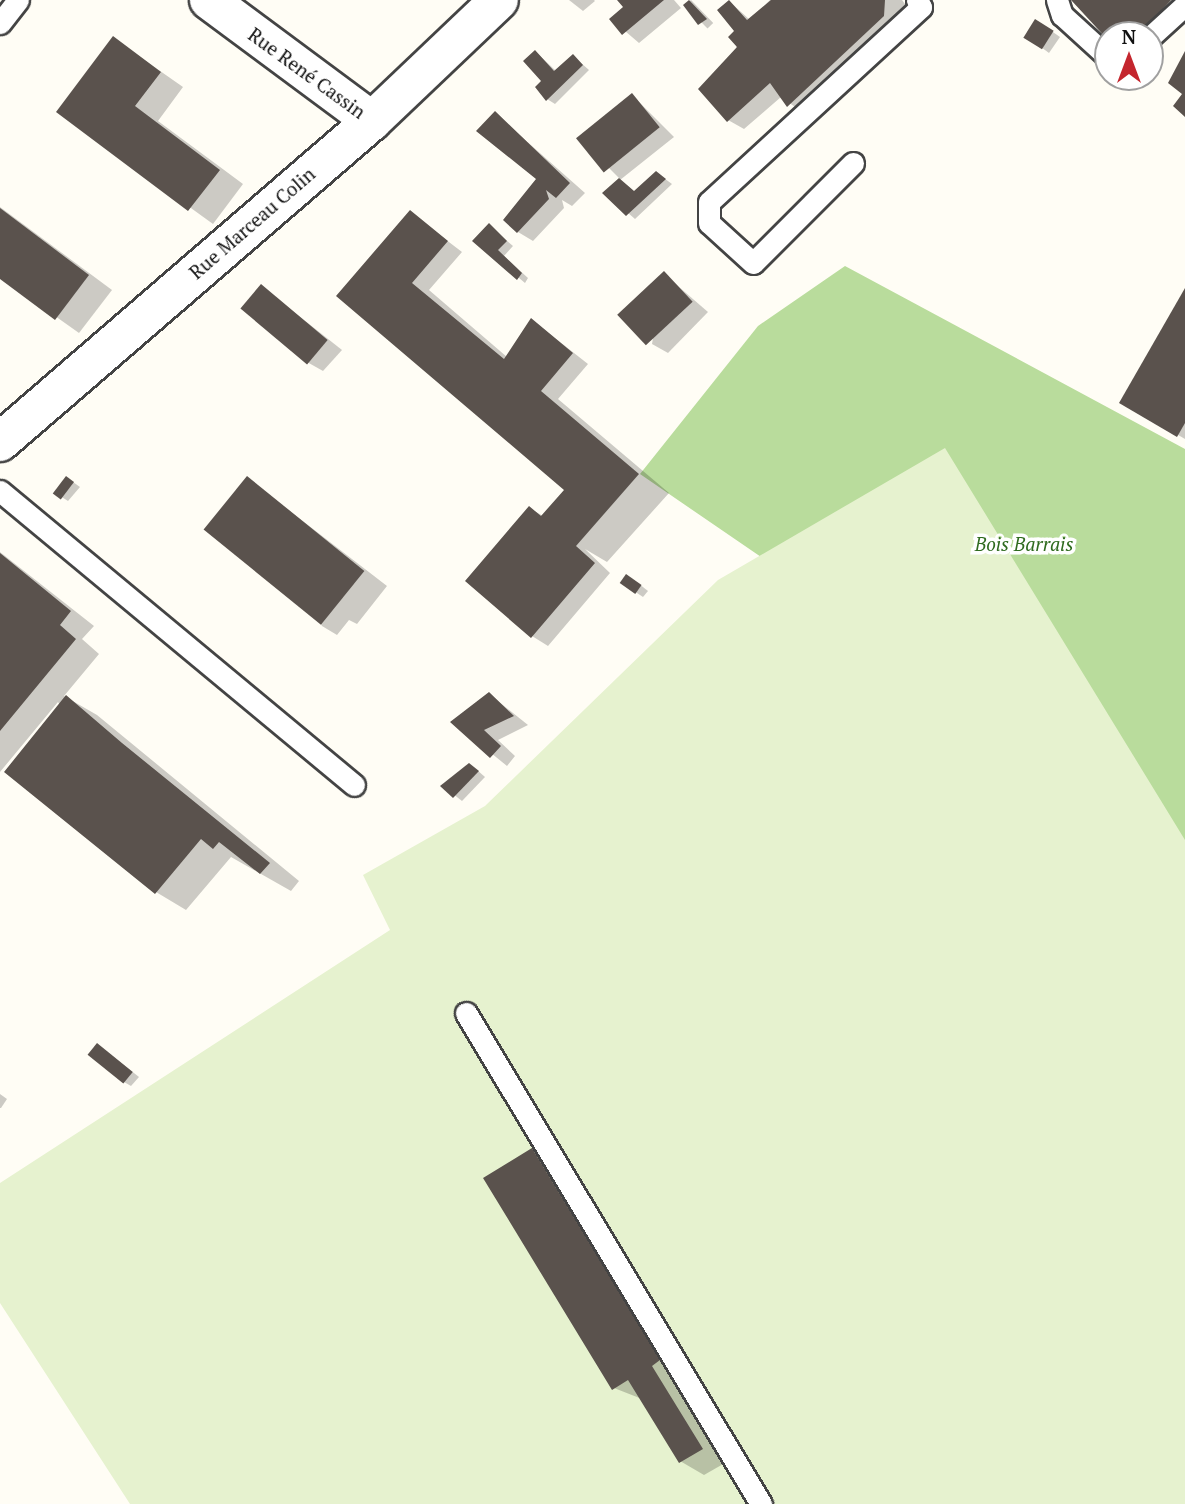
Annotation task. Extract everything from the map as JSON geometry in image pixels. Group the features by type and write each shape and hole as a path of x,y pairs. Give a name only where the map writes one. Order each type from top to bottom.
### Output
{"street":[{"name":"Rue René Cassin","path":"209,0 372,121"},
{"name":"Rue Marceau Colin","path":"0,442 372,121 499,0"}],"lane":[{"path":"0,23 18,0"},
{"path":"853,163 753,263 709,223 709,202 921,7 916,0"},
{"path":"1057,0 1062,15 1094,44"},
{"path":"1164,24 1185,5"},
{"path":"0,492 354,785"},
{"path":"466,1013 761,1504"}],"green space":[{"name":"Bois Barrais","path":"845,266 1185,449 1185,1077 927,671 640,474 758,326"},
{"path":"945,448 1185,840 1185,1504 130,1504 0,1303 0,1183 390,930 363,875 485,806 718,580"}],"building":[{"path":"617,0 664,0 622,35 609,19 623,7"},
{"path":"689,0 707,19 698,25 683,5"},
{"path":"729,0 747,20 771,0 885,0 884,16 787,107 770,83 727,122 698,89 737,47 728,37 734,31 717,10"},
{"path":"1071,0 1171,0 1152,21 1094,21 1094,25"},
{"path":"1035,19 1054,31 1042,49 1023,38"},
{"path":"113,36 161,72 135,106 220,170 188,211 56,112"},
{"path":"535,50 554,71 573,54 583,65 546,101 535,87 541,81 523,61"},
{"path":"1185,51 1185,117 1173,106 1182,94 1168,83"},
{"path":"632,93 660,127 604,173 576,138"},
{"path":"495,111 570,183 556,198 546,190 549,199 517,233 503,220 536,179 476,131"},
{"path":"656,171 666,179 626,216 602,193 619,178 634,191"},
{"path":"0,208 89,275 55,320 0,279"},
{"path":"410,210 448,241 412,283 504,359 531,318 573,353 541,391 639,474 576,546 595,563 531,638 465,581 529,506 541,516 564,490 336,296"},
{"path":"489,223 507,241 498,250 522,273 517,280 472,241"},
{"path":"664,271 693,302 646,345 617,315"},
{"path":"261,284 328,340 307,364 240,309"},
{"path":"1185,288 1185,423 1177,437 1119,403"},
{"path":"66,476 74,482 61,500 53,494"},
{"path":"247,476 364,571 321,625 204,530"},
{"path":"0,553 71,611 60,625 76,639 0,731"},
{"path":"626,574 642,585 635,594 620,583"},
{"path":"489,692 514,716 484,730 501,746 490,758 450,722"},
{"path":"66,695 270,863 260,874 219,842 213,849 201,839 155,894 4,772"},
{"path":"469,763 479,771 453,798 440,786"},
{"path":"97,1043 133,1072 123,1084 88,1055"},
{"path":"532,1148 660,1360 652,1366 703,1449 679,1463 628,1380 612,1390 483,1178"}]}
